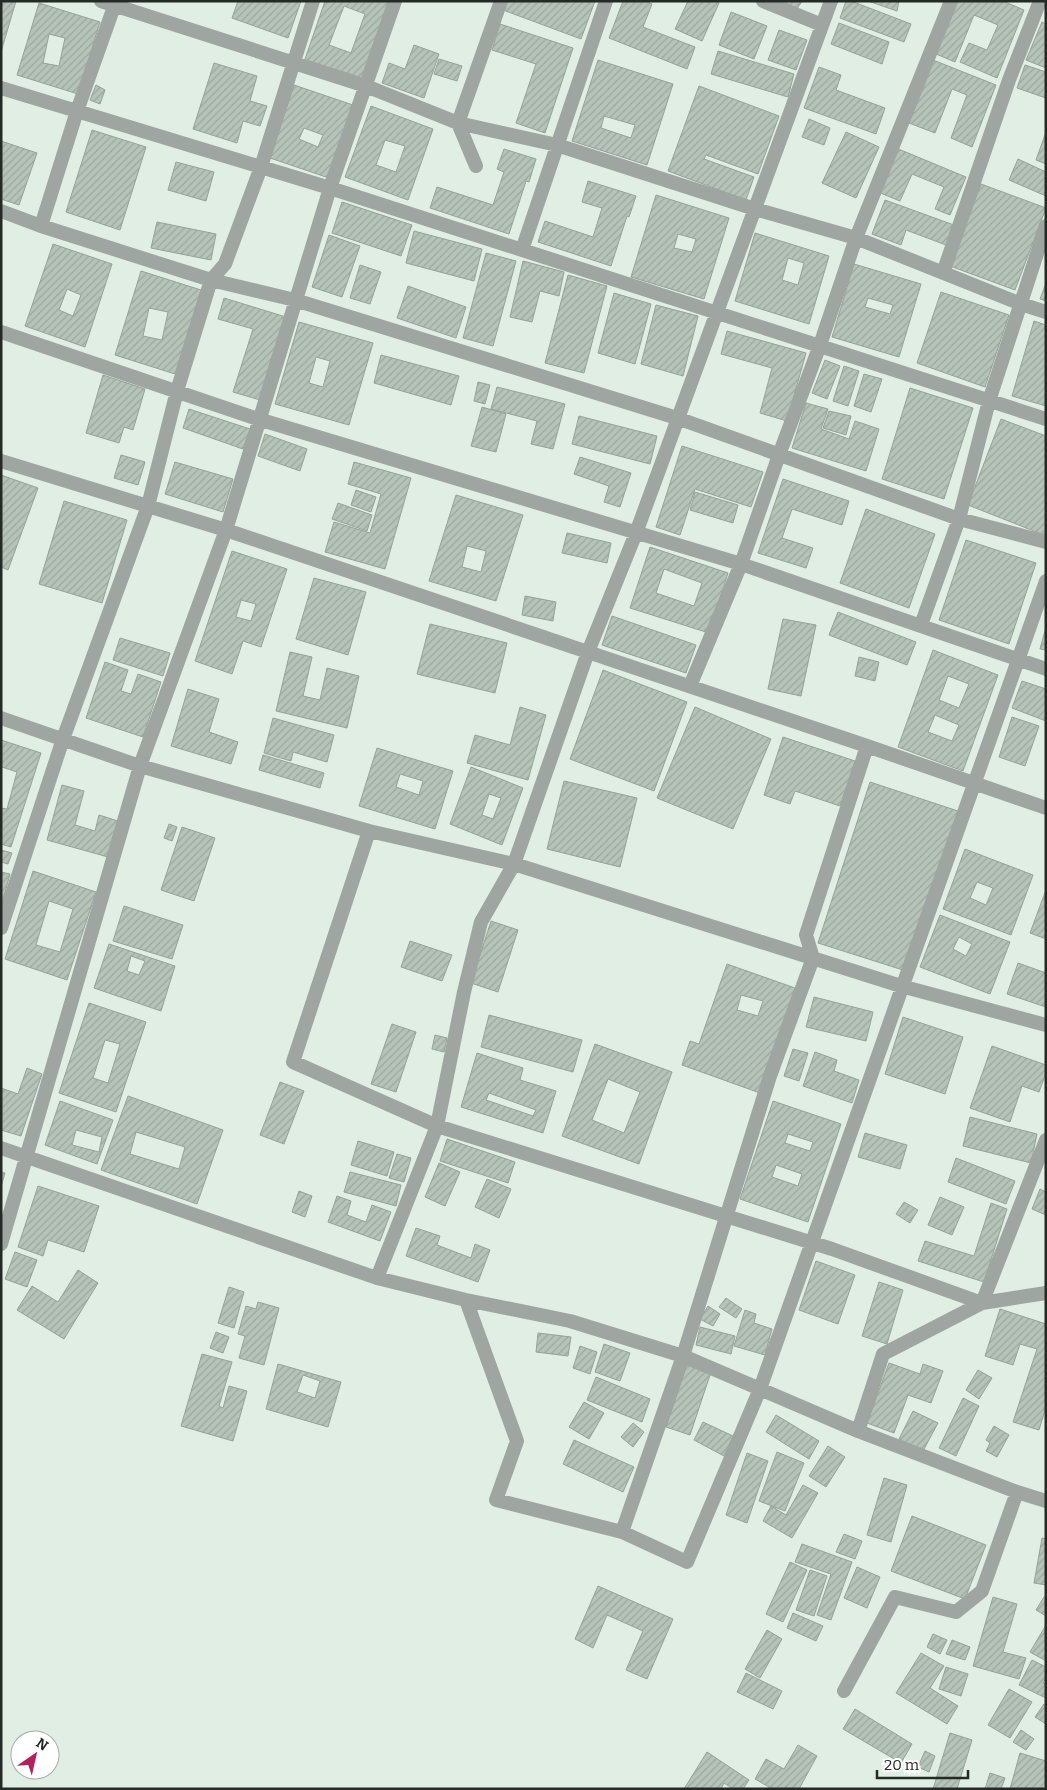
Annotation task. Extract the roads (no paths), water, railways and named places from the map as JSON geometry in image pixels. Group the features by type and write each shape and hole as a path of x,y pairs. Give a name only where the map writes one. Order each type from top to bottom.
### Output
{"street":[{"path":"1,928 63,740 148,506 177,391 211,280 225,264 261,167 313,1"},
{"path":"1,1244 140,766 226,530 258,419 330,188 395,1"},
{"path":"476,166 458,123 501,1"},
{"path":"522,250 606,1"},
{"path":"763,1 822,25"},
{"path":"377,1278 436,1126 464,992 482,922 514,864 588,652 636,533 831,1"},
{"path":"690,686 740,564 820,346 856,238 951,1"},
{"path":"943,273 1009,80 1040,1"},
{"path":"41,226 110,3 293,64 366,86 458,123 557,145 755,209 856,238 1021,304 1046,312"},
{"path":"1,88 330,188 1046,419"},
{"path":"1,212 211,280 296,300 677,418 958,519 1046,542"},
{"path":"921,625 958,519 989,401 1046,226"},
{"path":"1,332 258,419 740,564 1046,669"},
{"path":"1,461 226,530 1046,808"},
{"path":"466,1300 517,1441 496,1500 622,1532 687,1562 760,1389 901,986 975,784 1046,581"},
{"path":"1,718 140,766 369,831 514,864 901,986 1046,1025"},
{"path":"622,1532 683,1356 770,1076 814,958 806,935 867,746"},
{"path":"369,831 294,1062 436,1126 811,1242 982,1303"},
{"path":"982,1303 1046,1140"},
{"path":"1,1148 377,1278 466,1300 570,1321 683,1356 858,1431 1017,1492 1046,1501"},
{"path":"858,1431 884,1354 982,1303 1046,1294"},
{"path":"844,1692 895,1597 956,1612 982,1590 1017,1492"}]}
